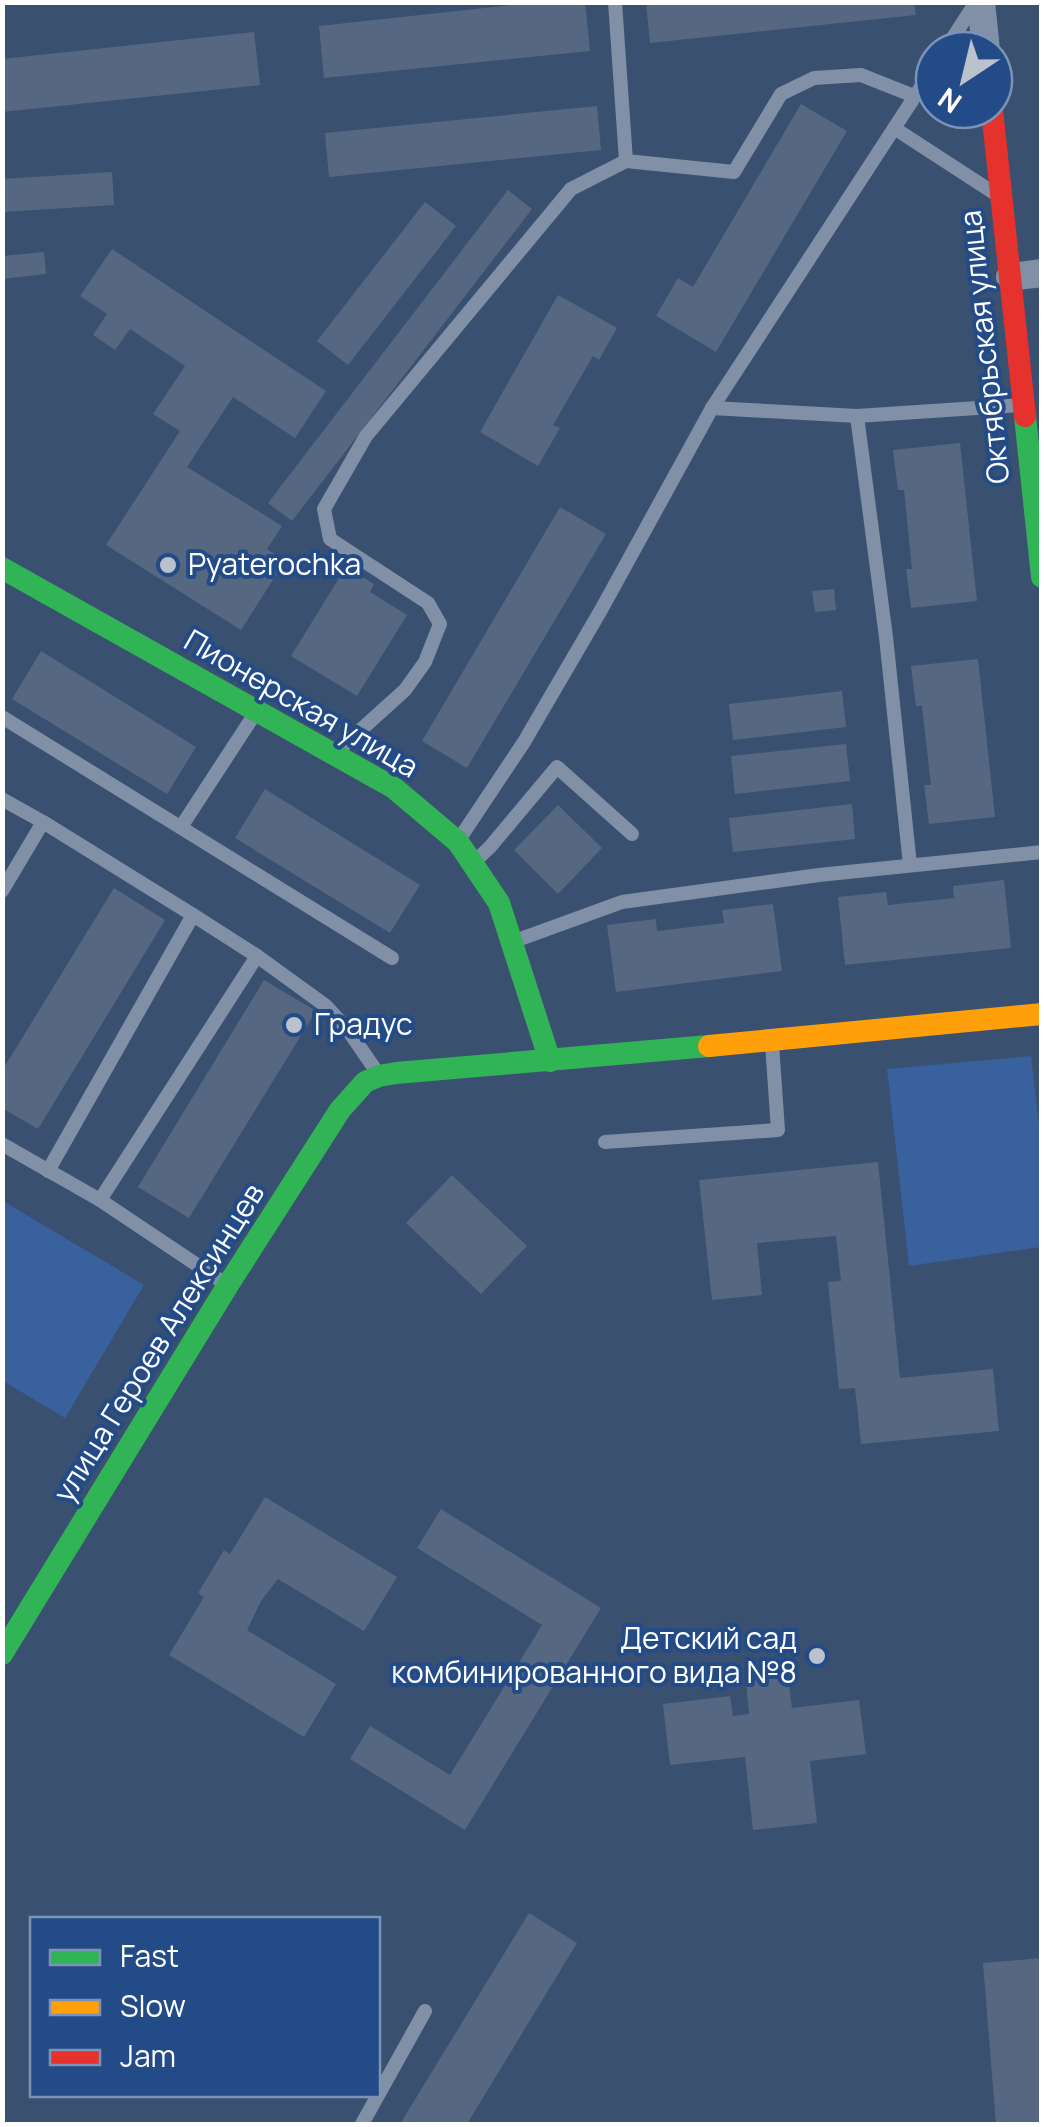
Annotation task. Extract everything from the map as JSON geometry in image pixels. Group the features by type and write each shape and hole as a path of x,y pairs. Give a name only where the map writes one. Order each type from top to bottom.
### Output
{"street":[{"path":"978,2 983,30"},
{"name":"Октябрьская улица","path":"994,130 1042,577"},
{"path":"1010,276 1042,273"},
{"name":"Пионерская улица","path":"2,568 394,788 458,842 499,904 550,1061"},
{"path":"379,1076 1042,1014"},
{"name":"улица Героев Алексинцев","path":"2,1654 340,1110 365,1082 379,1076"}],"lane":[{"path":"615,2 626,161"},
{"path":"959,30 978,2"},
{"path":"334,754 406,690 425,662 440,624 428,603 330,538 324,509 366,436 571,189 626,161 734,172 781,94 814,78 861,75 914,96 712,408 524,742 458,842"},
{"path":"894,128 1002,198"},
{"path":"712,408 857,416 1024,405"},
{"path":"857,416 910,865"},
{"path":"181,827 256,711"},
{"path":"2,717 392,958"},
{"path":"472,863 557,767 632,834"},
{"path":"2,799 193,915 326,1006 348,1030 379,1076"},
{"path":"2,891 44,822"},
{"path":"512,942 622,902 819,875 1042,852"},
{"path":"48,1171 193,915"},
{"path":"100,1200 257,956"},
{"path":"605,1142 778,1130 772,1041"},
{"path":"2,1144 100,1200 228,1285"},
{"path":"380,2092 425,2011"},
{"path":"362,2124 377,2097"}],"shaded area":[{"path":"1031,1056 1042,1150 1041,1247 909,1266 887,1069"},
{"path":"3,1201 144,1285 65,1418 3,1381"}],"building":[{"path":"541,2 585,2 590,51 324,78 319,26"},
{"path":"646,2 914,2 916,15 650,43"},
{"path":"254,32 260,85 2,112 2,59"},
{"path":"801,104 847,131 716,352 656,316 678,278 693,287"},
{"path":"597,106 601,150 329,177 325,133"},
{"path":"112,172 114,205 3,212 2,179"},
{"path":"508,190 532,209 292,521 268,503"},
{"path":"425,202 456,226 348,365 317,341"},
{"path":"112,249 326,391 295,438 233,397 187,467 282,526 267,549 285,561 241,630 106,545 180,431 153,414 185,366 130,329 115,350 93,335 107,314 80,296"},
{"path":"44,252 46,274 2,279 2,256"},
{"path":"558,295 617,328 599,360 593,356 553,425 560,428 538,466 480,432"},
{"path":"960,443 977,601 911,608 906,569 912,569 904,490 898,490 893,450"},
{"path":"560,507 606,534 467,768 422,741"},
{"path":"353,571 374,584 370,592 407,615 357,696 291,656 341,575 348,579"},
{"path":"834,589 836,610 815,612 812,591"},
{"path":"41,651 196,747 167,794 12,699"},
{"path":"978,659 995,817 929,824 924,785 931,785 922,706 916,706 911,666"},
{"path":"842,691 846,727 733,740 729,704"},
{"path":"846,744 850,781 735,794 731,756"},
{"path":"265,789 420,885 390,933 235,838"},
{"path":"852,804 855,839 733,852 729,818"},
{"path":"558,805 602,848 558,894 514,850"},
{"path":"1004,880 1011,948 845,965 838,897 886,892 888,905 954,898 953,886"},
{"path":"114,888 165,920 38,1129 2,1108 2,1071"},
{"path":"773,904 782,971 616,992 607,925 656,919 657,931 724,923 722,910"},
{"path":"264,980 316,1011 189,1218 138,1187"},
{"path":"878,1162 900,1378 993,1369 999,1431 861,1444 855,1388 839,1389 828,1282 841,1281 836,1236 757,1243 762,1295 712,1300 699,1180"},
{"path":"452,1175 527,1246 481,1294 406,1223"},
{"path":"265,1497 397,1577 364,1631 278,1579 261,1601 247,1630 336,1684 304,1737 169,1655 204,1597 198,1593 224,1550 230,1554"},
{"path":"441,1509 601,1608 465,1830 350,1759 370,1726 450,1775 542,1625 417,1548"},
{"path":"788,1677 792,1708 859,1700 866,1754 810,1761 817,1823 753,1830 745,1757 670,1765 663,1704 730,1696 733,1716 749,1714 746,1682"},
{"path":"529,1913 577,1943 467,2124 400,2124"},
{"path":"1042,1958 1042,2124 996,2124 983,1963"}],"traffic: fast":[{"path":"1025,416 1042,577"},
{"path":"2,568 394,788 458,842 499,903 550,1061"},
{"path":"2,1654 228,1285 340,1110 365,1082 396,1073 709,1046"}],"traffic: slow":[{"path":"709,1046 1042,1014"}],"traffic: jam":[{"path":"994,130 1025,416"}],"place":[{"name":"Pyaterochka","path":"168,565"},
{"name":"Градус","path":"294,1025"},
{"name":"Детский сад комбинированного вида №8","path":"817,1656"}]}
